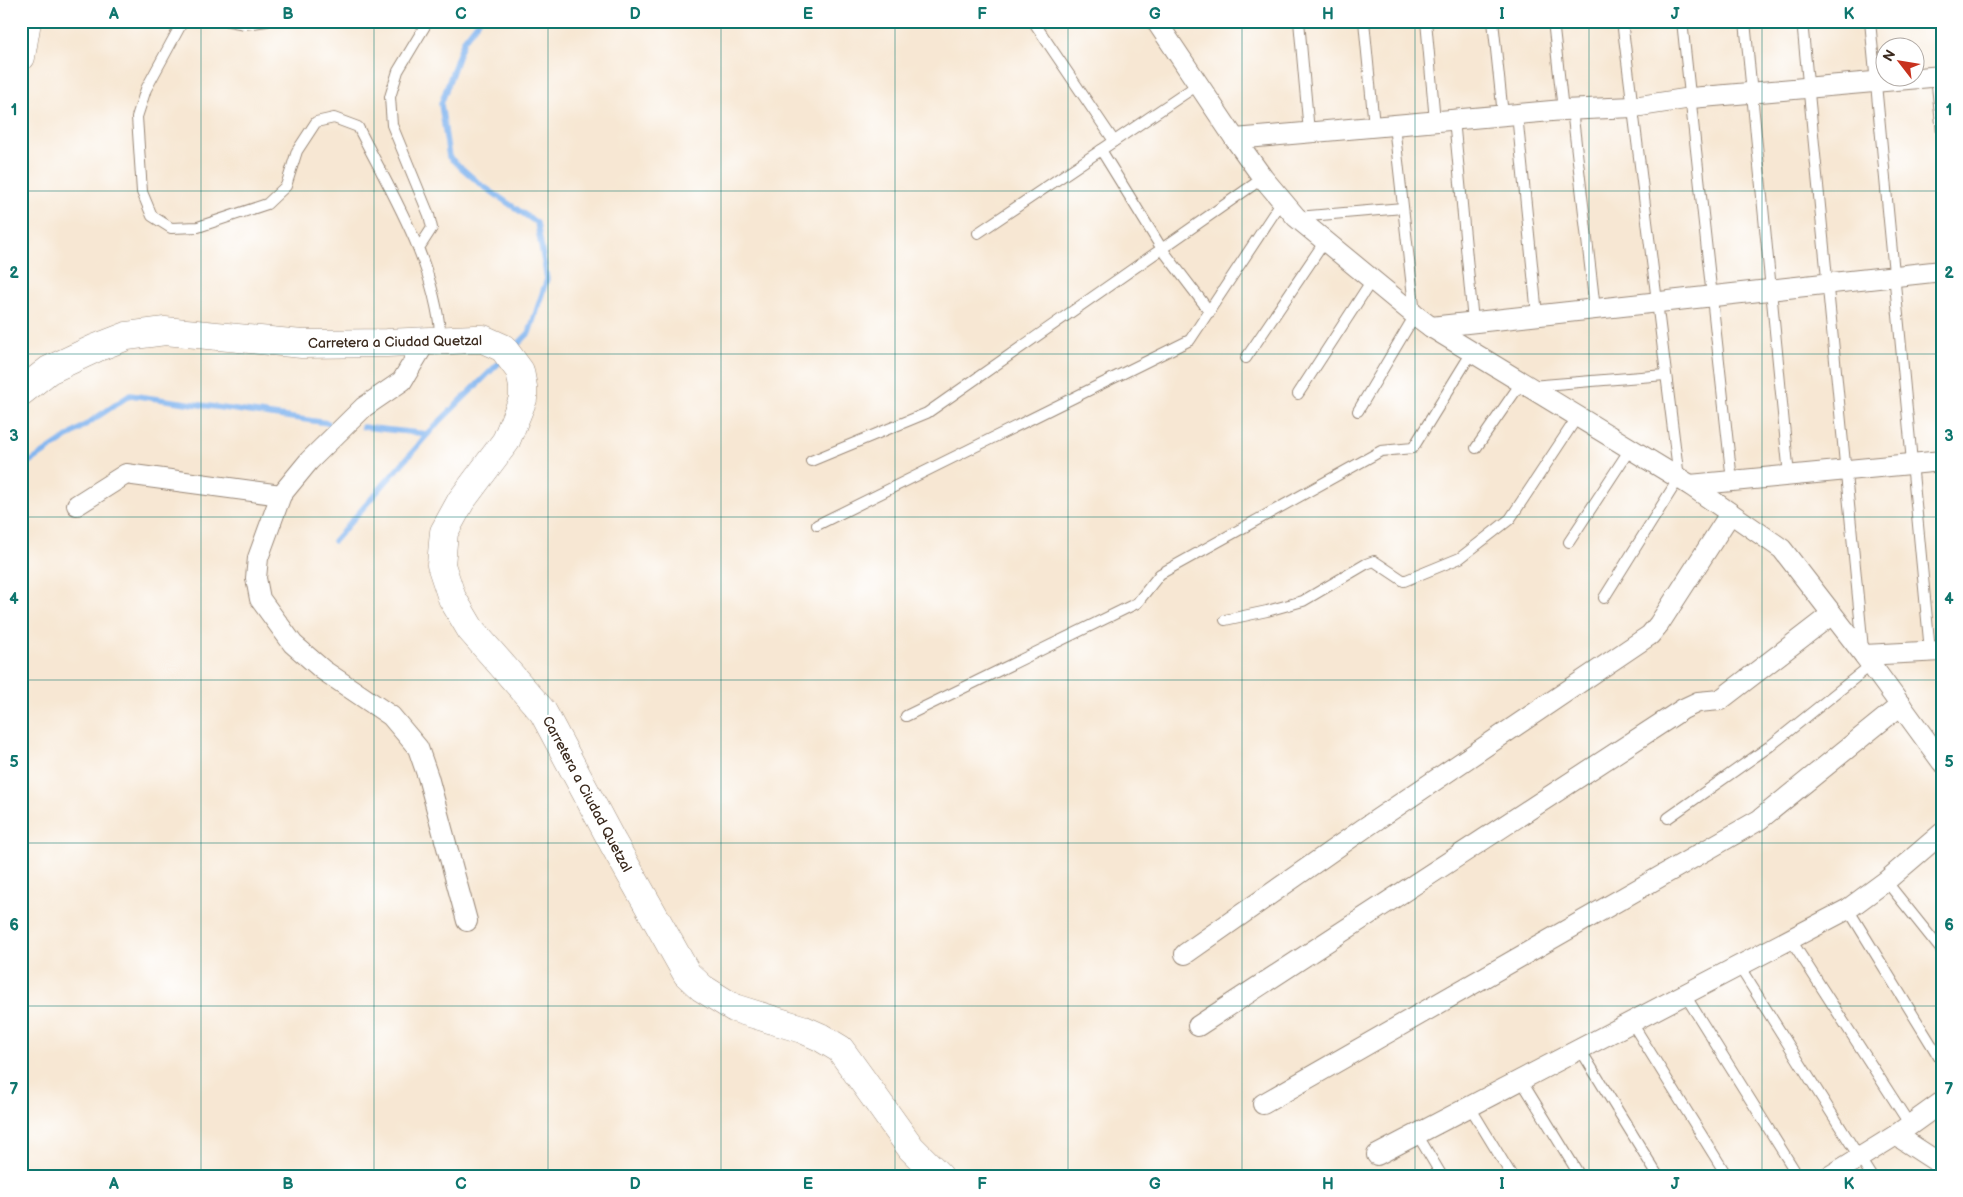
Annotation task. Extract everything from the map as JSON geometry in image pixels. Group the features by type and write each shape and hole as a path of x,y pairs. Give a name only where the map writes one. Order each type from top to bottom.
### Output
{"main road":[{"path":"21,56 27,21"},
{"name":"Carretera a Ciudad Quetzal","path":"21,392 49,370 127,336 165,331 302,344 483,339 503,348 520,371 523,399 506,441 460,501 444,532 441,565 452,598 471,630 543,712 687,974 702,988 734,1008 802,1029 840,1049 911,1148 939,1176"}],"street":[{"path":"1156,21 1234,139 1296,217 1423,321 1685,482 1782,550 1867,660 1942,762"},
{"path":"1926,77 1939,76"},
{"path":"1234,139 1567,109 1634,107 1690,98 1876,82"},
{"path":"1423,321 1474,322 1942,271"},
{"path":"434,340 402,381 364,407 309,461 281,495 258,558 256,578 260,599 294,644 323,670 391,716 418,748 428,777 467,921"},
{"path":"1685,482 1732,482 1942,461"},
{"path":"77,506 126,474 281,495"},
{"path":"1185,954 1378,818 1650,635 1660,624 1730,514"},
{"path":"1198,1026 1683,709 1698,702 1720,700 1832,614"},
{"path":"1867,660 1936,651"},
{"path":"1263,1104 1760,820 1900,705"},
{"path":"1377,1155 1848,909 1886,881 1942,834"},
{"path":"1830,1176 1903,1130 1942,1102"},
{"path":"1903,1130 1942,1165"}],"lane":[{"path":"183,21 146,90 137,117 142,192 152,216 171,228 198,227 267,204 286,186 297,151 316,122 334,118 358,128 420,248 437,302 434,340"},
{"path":"229,21 245,24 267,21"},
{"path":"420,248 432,228 429,215 392,125 390,97 398,70 428,21"},
{"path":"1033,21 1114,141"},
{"path":"1299,21 1309,132"},
{"path":"1364,21 1374,126"},
{"path":"1426,21 1445,120 1474,322"},
{"path":"1493,21 1510,114 1537,315"},
{"path":"1553,21 1595,309"},
{"path":"1604,598 1685,482 1665,375 1634,107 1622,21"},
{"path":"1682,21 1732,482"},
{"path":"1745,21 1789,476"},
{"path":"1668,818 1770,746 1867,660 1846,470 1802,21"},
{"path":"1870,21 1876,82"},
{"path":"1939,76 1942,133"},
{"path":"978,233 1199,84"},
{"path":"1877,88 1912,464 1936,651"},
{"path":"1358,411 1423,321 1403,208 1394,125"},
{"path":"1101,150 1162,249 1210,312"},
{"path":"810,461 927,412 1264,178"},
{"path":"817,525 1190,340 1282,201"},
{"path":"1296,217 1403,208"},
{"path":"1246,358 1325,241"},
{"path":"1298,394 1372,280"},
{"path":"906,716 1137,602 1160,574 1380,451 1401,451 1413,448 1472,352"},
{"path":"1476,448 1525,384 1665,375"},
{"path":"1225,620 1303,601 1374,561 1404,580 1460,558 1510,519 1578,416"},
{"path":"1569,542 1630,449"},
{"path":"1886,881 1942,951"},
{"path":"1848,909 1942,1062"},
{"path":"1791,940 1903,1130"},
{"path":"1739,966 1871,1176"},
{"path":"1686,995 1798,1176"},
{"path":"1632,1022 1727,1176"},
{"path":"1580,1049 1658,1176"},
{"path":"1521,1080 1580,1176"},
{"path":"1470,1107 1512,1176"},
{"path":"1417,1134 1442,1176"}],"waterway":[{"path":"479,21 464,40 441,104 449,157 480,184 537,223 547,279 529,333 513,349"},
{"path":"334,541 436,425 503,359"},
{"path":"21,468 130,395 328,423"},
{"path":"363,427 428,434"}]}
